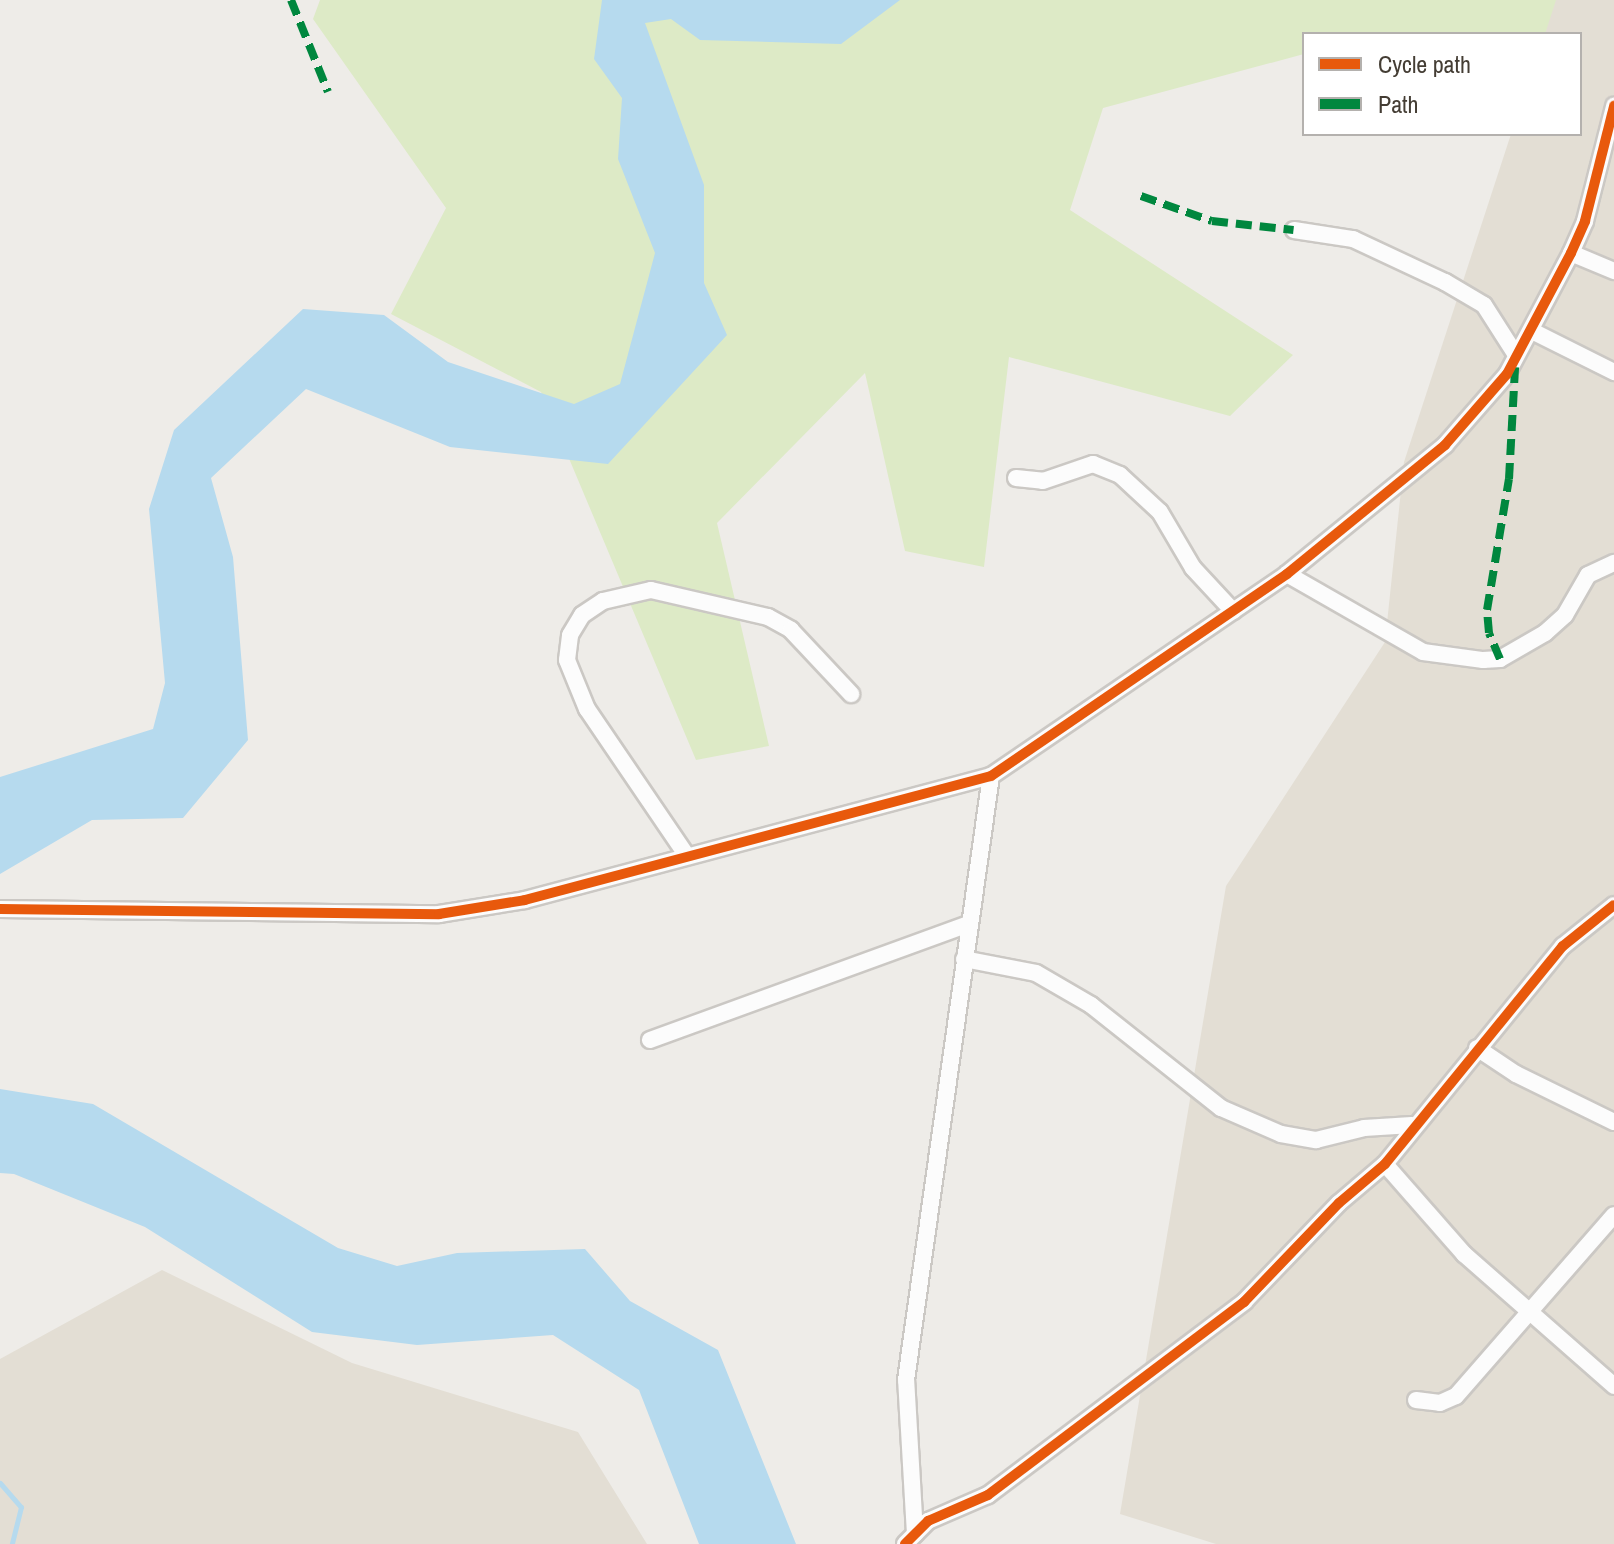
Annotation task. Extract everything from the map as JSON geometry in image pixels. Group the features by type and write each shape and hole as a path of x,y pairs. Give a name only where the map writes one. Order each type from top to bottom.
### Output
{"street":[{"path":"0,909 439,914 525,900 991,776 1287,574 1445,445 1507,374 1571,253 1585,221 1614,106"},
{"path":"1294,230 1353,239 1445,282 1484,305 1516,355"},
{"path":"1571,253 1614,271"},
{"path":"1532,331 1614,372"},
{"path":"1016,478 1043,481 1093,464 1120,475 1160,512 1193,568 1233,611"},
{"path":"1287,574 1423,652 1483,660 1500,659 1545,633 1565,615 1588,575 1614,563"},
{"path":"687,856 587,709 567,660 570,635 582,615 603,601 651,590 768,617 791,630 851,694"},
{"path":"910,1539 906,1380 991,776"},
{"path":"910,1539 928,1521 988,1495 1244,1302 1330,1212 1385,1164 1412,1125 1563,946 1614,905"},
{"path":"650,1040 969,924"},
{"path":"964,959 1036,973 1091,1005 1221,1108 1281,1134 1316,1140 1364,1128 1412,1125"},
{"path":"1477,1048 1516,1074 1614,1122"},
{"path":"1385,1164 1464,1254 1614,1386"},
{"path":"1416,1400 1440,1403 1456,1396 1614,1215"}],"shaded area":[{"path":"1555,0 1614,0 1614,1544 1216,1544 1120,1514 1226,886 1385,642 1404,462 1510,136 1582,136 1582,32 1545,32"},
{"path":"162,1270 352,1363 578,1432 647,1544 0,1544 0,1359"}],"green space":[{"path":"320,0 1556,0 1546,32 1302,32 1302,55 1103,108 1070,210 1293,355 1230,416 1009,357 984,567 905,551 865,373 717,523 769,746 696,760 541,392 391,314 446,208 313,19"}],"water":[{"path":"602,0 900,0 841,44 700,40 671,19 645,23 704,185 704,283 727,335 608,464 450,447 306,389 211,478 233,557 248,740 183,818 92,820 0,874 0,777 153,729 165,683 149,509 174,430 303,309 384,315 448,362 574,404 620,384 655,253 618,159 622,98 594,59"},
{"path":"0,1089 93,1104 338,1248 397,1266 457,1253 585,1249 630,1301 718,1350 796,1544 699,1544 639,1390 553,1335 417,1345 312,1332 145,1227 14,1174 0,1173"}],"waterway":[{"path":"0,1483 21,1507 12,1544"}],"marked path":[{"path":"291,0 328,92"},
{"path":"1141,196 1212,221 1294,230"},
{"path":"1500,659 1489,633 1487,610 1509,479 1515,367"}],"cycle path":[{"path":"0,909 439,914 525,900 991,776 1287,574 1445,445 1507,374 1571,253 1585,221 1614,106"},
{"path":"905,1544 928,1521 988,1495 1244,1302 1339,1203 1385,1164 1563,946 1614,905"}]}
